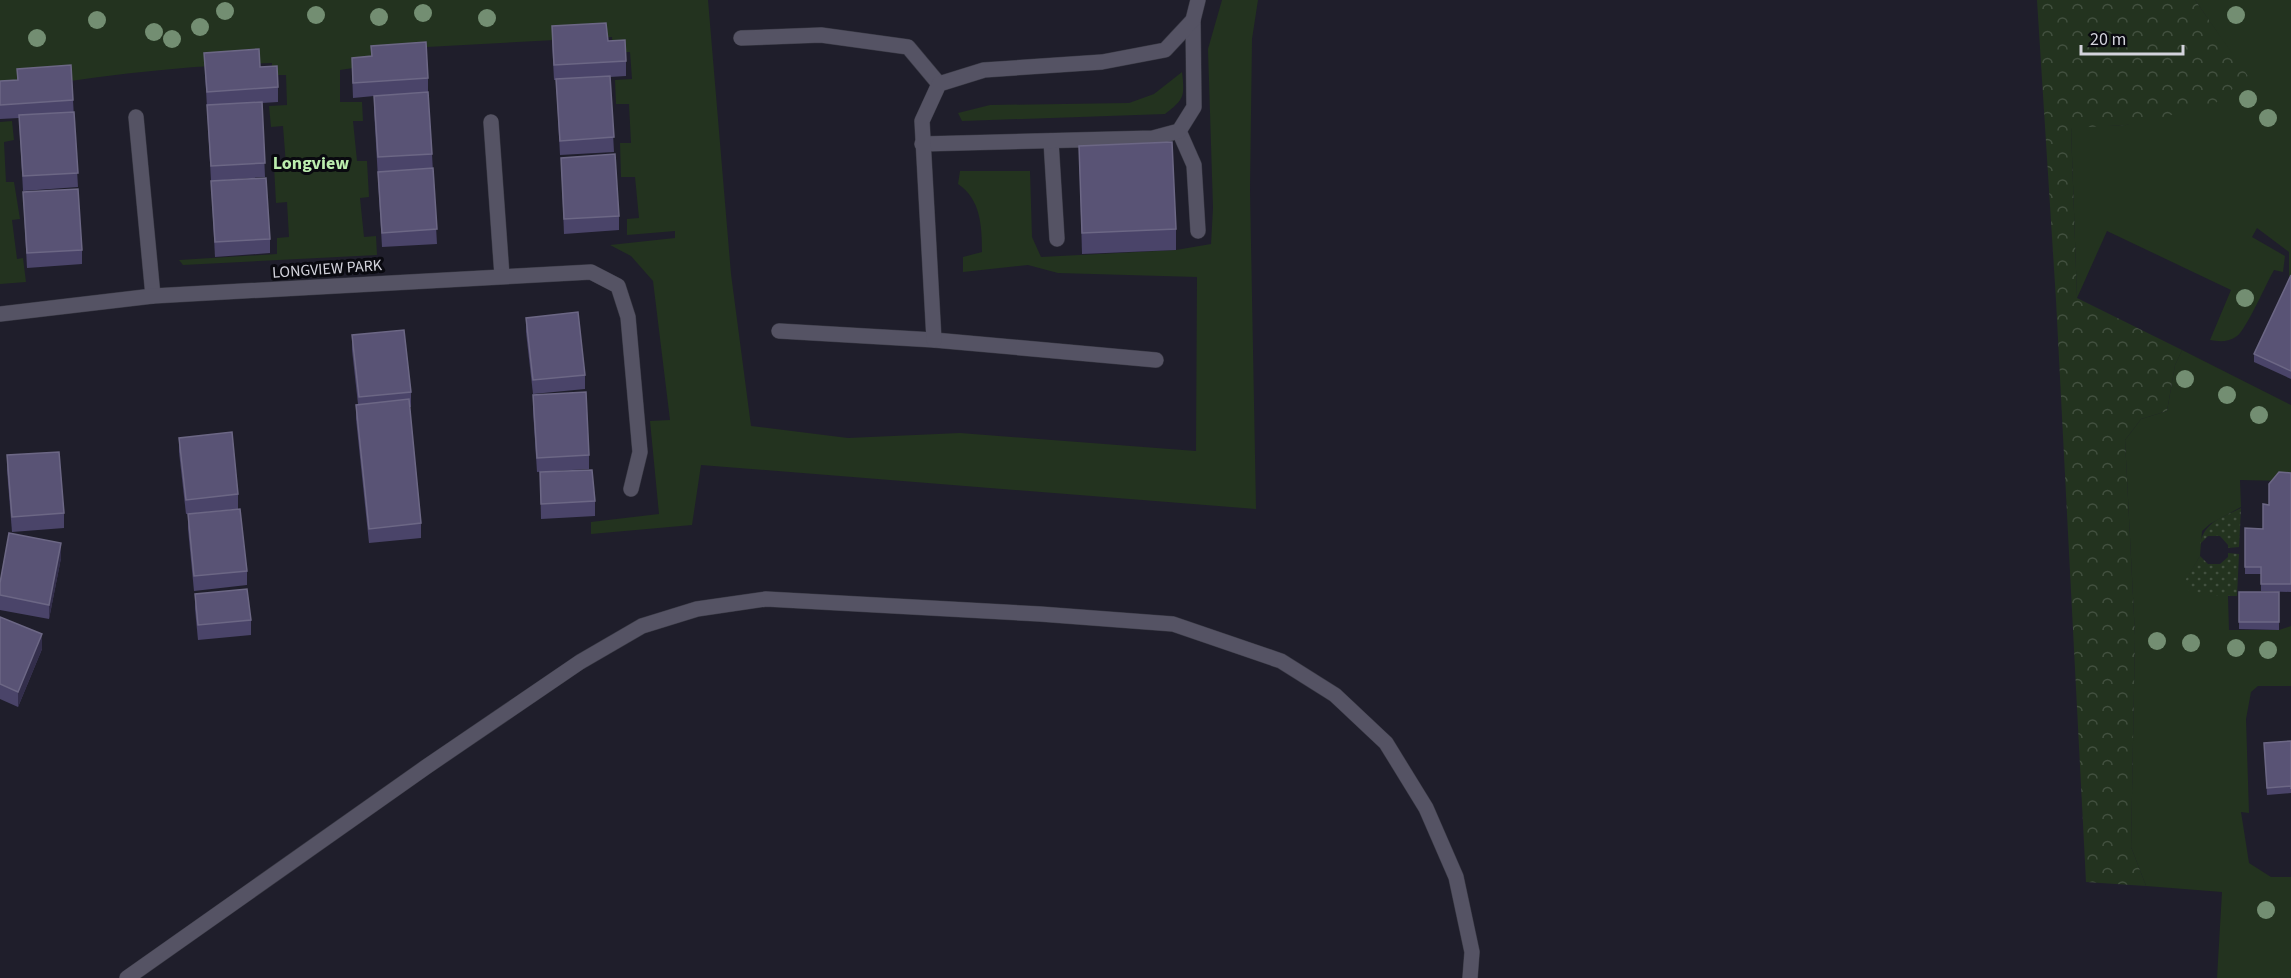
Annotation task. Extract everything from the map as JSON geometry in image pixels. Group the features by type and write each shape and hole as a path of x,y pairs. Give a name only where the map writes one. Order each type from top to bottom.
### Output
{"street":[{"path":"922,144 1153,138 1179,131 1194,107 1193,20 1198,0"},
{"path":"934,340 922,121 939,84 984,70 1102,62 1165,50 1193,20"},
{"path":"741,38 821,35 908,47 939,84"},
{"path":"136,117 153,296"},
{"path":"491,122 502,276"},
{"path":"1179,131 1194,165 1198,231"},
{"path":"1051,141 1057,239"},
{"name":"LONGVIEW PARK","path":"0,314 153,296 591,272 618,286 628,317 640,452 631,489"},
{"path":"779,331 934,340 1156,360"},
{"path":"127,978 426,767 580,662 642,626 697,609 766,599 1040,614 1173,624 1281,661 1335,695 1386,743 1426,808 1456,877 1472,952 1470,978"}],"green space":[{"path":"0,0 708,0 731,274 751,426 848,438 960,433 1196,451 1197,277 1058,273 1028,265 963,272 963,257 982,252 981,233 976,206 966,190 958,184 960,171 1030,171 1032,237 1041,257 1176,250 1211,244 1213,208 1208,49 1222,0 1258,0 1252,39 1250,190 1256,509 701,465 692,525 591,534 591,522 659,514 650,421 670,420 653,281 631,256 610,245 675,238 675,231 627,235 627,219 639,218 635,177 621,177 620,143 631,143 629,104 616,104 615,80 632,79 630,52 613,52 612,37 427,47 426,57 340,70 340,102 362,102 363,121 353,121 357,161 367,161 369,197 360,198 364,237 376,236 377,255 183,265 179,260 277,254 277,238 289,237 287,202 276,203 274,166 286,165 283,126 271,127 269,106 287,105 286,75 271,75 272,63 169,69 0,93"},
{"path":"2037,0 2195,0 2248,76 2212,106 2126,125 2071,128 2077,298 2182,350 2175,365 2167,411 2141,419 2125,440 2135,636 2131,847 2146,886 2086,882 2056,300"},
{"path":"2195,0 2291,0 2291,276 2289,276 2289,252 2257,228 2252,237 2285,256 2283,272 2274,270 2241,332 2234,338 2224,341 2210,340 2231,290 2107,231 2077,298 2071,127 2126,125 2247,76"},
{"path":"1182,72 1182,97 1165,114 962,121 958,113 990,105 1129,103 1154,94"},
{"path":"12,121 14,140 4,142 6,182 14,182 20,219 12,220 17,259 23,258 26,282 0,284 0,122"},
{"path":"2182,350 2291,405 2291,481 2240,480 2241,507 2202,531 2200,556 2186,580 2212,596 2228,596 2229,630 2279,630 2291,626 2291,686 2258,686 2251,692 2246,719 2249,813 2241,812 2249,863 2271,877 2291,877 2291,978 2217,978 2222,892 2146,886 2131,847 2135,636 2125,440 2141,419 2167,411 2175,365"},
{"path":"2241,508 2239,547 2228,548 2220,536 2208,536 2200,544 2202,536 2210,525"},
{"path":"2228,553 2239,554 2237,596 2212,596 2188,590 2186,579 2200,556 2208,564 2220,564 2228,557"}],"building":[{"path":"606,23 608,41 625,40 626,61 554,65 552,26"},
{"path":"426,42 428,78 353,83 352,58 372,56 371,46"},
{"path":"259,49 260,67 277,66 278,87 207,92 204,53"},
{"path":"71,65 73,100 0,105 0,81 18,80 17,69"},
{"path":"610,76 614,137 560,141 556,79"},
{"path":"428,92 432,154 378,157 374,96"},
{"path":"262,102 265,163 211,166 207,105"},
{"path":"74,112 78,173 23,176 19,115"},
{"path":"1172,142 1176,229 1082,233 1079,146"},
{"path":"615,154 619,216 564,219 561,158"},
{"path":"433,168 437,229 382,233 378,172"},
{"path":"266,178 270,239 215,242 211,181"},
{"path":"78,189 82,250 27,253 23,192"},
{"path":"2291,275 2291,371 2254,354"},
{"path":"578,312 585,375 533,380 526,318"},
{"path":"404,330 411,392 359,397 352,335"},
{"path":"586,392 589,455 537,458 533,395"},
{"path":"409,399 421,523 369,529 356,405"},
{"path":"232,432 238,494 186,500 179,438"},
{"path":"59,452 64,513 12,517 7,455"},
{"path":"592,470 595,501 541,504 540,472"},
{"path":"2279,472 2291,473 2291,584 2261,584 2261,567 2245,567 2245,528 2263,529 2263,504 2269,505 2269,484"},
{"path":"240,509 247,571 194,576 188,514"},
{"path":"9,533 61,543 49,605 0,595"},
{"path":"247,589 251,620 198,625 195,594"},
{"path":"2239,592 2279,592 2279,622 2239,622"},
{"path":"0,617 42,634 18,692 0,684"},
{"path":"2291,741 2291,786 2267,788 2264,743"}],"district":[{"name":"Longview","path":"311,163"}]}
